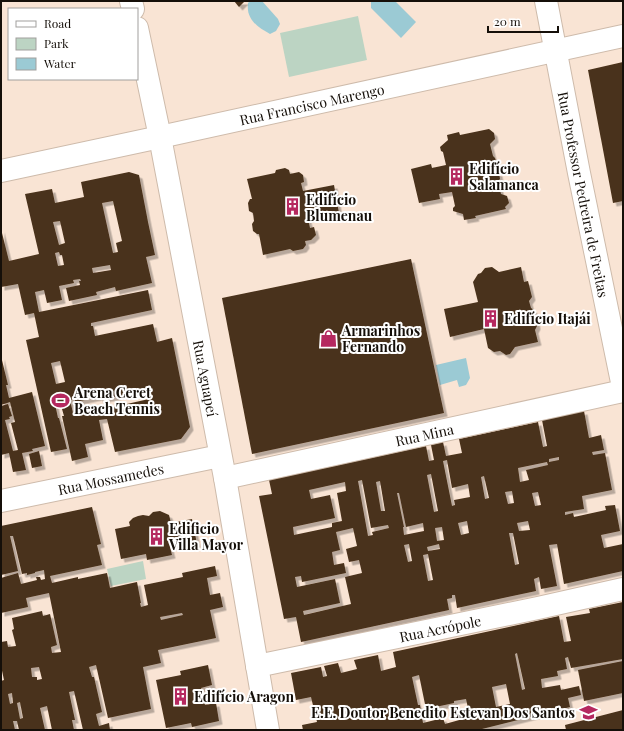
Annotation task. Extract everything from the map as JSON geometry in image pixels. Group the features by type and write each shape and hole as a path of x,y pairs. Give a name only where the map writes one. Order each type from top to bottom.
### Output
{"street":[{"name":"Rua Professor Pedreira de Freitas","path":"546,1 579,173 623,387"},
{"name":"Rua Aguapeí","path":"138,33 160,137 225,478 268,730"},
{"name":"Rua Francisco Marengo","path":"1,171 623,36"},
{"name":"Rua Mina","path":"225,478 623,391"},
{"name":"Rua Mossamedes","path":"1,501 220,456"},
{"name":"Rua Acrópole","path":"257,666 623,589"}],"green space":[{"path":"358,16 367,60 289,77 280,33"},
{"path":"143,561 146,579 111,586 107,569"}],"water":[{"path":"250,1 262,1 278,19 280,24 276,31 270,34 253,22 248,9 248,3"},
{"path":"371,1 395,1 416,22 401,38 371,8"},
{"path":"466,358 470,378 466,385 459,387 457,380 440,385 436,365"}],"building":[{"path":"234,1 245,1 239,7"},
{"path":"623,62 623,201 613,203 588,70"},
{"name":"Edifício Salamanca","path":"489,129 494,133 495,139 490,144 497,164 495,167 496,172 499,173 500,179 498,181 501,194 507,196 509,203 505,207 506,209 464,220 463,214 453,211 455,206 452,192 439,194 440,199 419,203 411,169 431,164 432,168 446,165 443,152 441,151 440,147 448,140 447,135 459,132 460,135"},
{"name":"Edifício Blumenau","path":"285,168 289,170 290,174 299,172 303,175 304,182 301,183 303,191 334,185 339,213 308,219 310,228 314,227 316,235 311,240 305,241 306,245 303,249 293,251 290,249 263,255 259,234 253,231 253,213 249,211 248,203 250,199 252,199 247,179 275,173 276,170"},
{"path":"129,172 139,175 155,255 146,257 152,283 116,291 115,287 96,292 97,295 69,301 66,288 80,285 79,281 81,281 80,279 73,280 74,283 59,286 62,300 47,303 44,290 35,292 39,312 148,290 152,310 91,323 91,326 93,326 95,336 153,324 157,342 172,338 190,427 181,439 115,452 107,419 99,420 103,440 85,444 88,457 72,461 60,402 55,404 67,449 51,452 26,340 39,337 34,313 25,315 18,284 1,287 1,229 9,261 39,254 25,194 52,189 55,203 84,197 81,182","holes":["113,201 122,241 116,243 118,252 113,253 102,203","60,221 65,243 59,245 53,222","59,252 60,255 62,255 64,265 58,266 55,253","110,265 111,270 93,273 92,268","60,361 65,382 56,384 51,363","148,390 149,399 78,415 78,412 73,413 70,400 75,399 75,402 99,397 100,400"]},
{"name":"Armarinhos Fernando","path":"411,259 444,413 252,454 222,298"},
{"name":"Edifício Itajái","path":"492,267 499,272 521,267 524,282 528,281 532,297 529,301 531,308 534,310 537,326 535,330 538,342 515,347 510,354 506,355 500,351 494,352 488,348 484,329 450,337 444,309 478,302 473,282 478,274 485,268"},
{"path":"1,356 8,385 6,385 9,398 32,392 45,446 32,449 33,451 22,453 26,470 13,472 9,453 1,455 1,406 8,404 12,416 9,417 10,419 5,420 13,451 18,450 11,423 15,422 10,402 1,405"},
{"path":"584,411 589,438 601,435 604,450 592,452 593,455 605,453 612,490 582,496 584,509 565,512 565,515 573,513 574,517 606,510 605,506 615,505 620,531 601,535 604,548 623,544 623,571 564,584 557,544 549,545 557,586 541,589 539,577 534,579 536,591 457,608 455,595 452,595 452,598 447,599 449,610 301,642 296,617 284,619 259,496 272,494 269,480 426,446 429,461 434,460 431,445 443,442 446,456 462,453 459,439 538,422 543,447 547,446 542,420","holes":["559,457 559,460 549,462 549,459","447,460 452,488 468,484 470,497 454,500 455,505 452,506 443,461","547,462 548,465 526,470 529,480 520,482 518,468","431,474 438,511 434,512 427,475","484,476 489,498 485,499 481,477","362,480 371,528 388,525 389,528 372,532 373,535 368,536 358,481","380,481 385,511 381,511 376,482","345,482 346,491 337,493 342,521 332,523 332,527 294,535 293,527 335,518 330,495 311,499 309,490","512,491 514,503 508,504 505,492","538,492 541,505 535,506 532,493","397,493 399,493 406,527 423,523 424,531 404,535 404,527","467,521 469,533 461,535 458,523","528,521 530,530 519,531 517,523","442,527 444,540 437,541 435,528","353,528 357,546 346,549 349,562 359,560 362,573 345,577 351,604 304,615 303,611 340,603 335,579 297,587 295,577 301,576 302,582 346,573 344,563 334,565 332,552 340,550 336,532","509,533 513,533 519,564 515,565","409,544 412,561 408,562 404,545","439,544 440,549 428,551 427,547","428,554 433,580 428,581 423,555"]},
{"path":"39,451 42,466 32,468 29,454"},
{"path":"92,507 101,544 97,545 102,565 50,576 52,583 78,577 78,579 107,573 110,588 137,582 141,607 148,605 144,585 183,577 182,573 215,566 217,576 207,578 210,595 220,593 223,607 210,610 216,638 158,650 161,663 143,667 151,709 108,718 96,665 89,667 92,677 94,677 102,712 96,714 99,726 109,723 110,730 83,730 74,691 69,692 75,720 72,720 74,730 52,730 47,706 40,708 45,730 19,730 17,721 13,721 15,730 1,730 1,681 4,680 1,666 1,642 7,641 8,647 16,646 12,630 14,629 12,618 42,611 43,616 50,614 57,645 51,647 52,653 61,652 49,593 26,598 28,607 1,613 1,578 18,573 21,584 37,580 36,577 40,577 41,580 45,579 44,570 27,575 27,573 22,574 13,536 10,536 18,571 1,575 1,526","holes":["182,613 183,615 161,620 160,617","39,667 42,679 37,680 37,677 32,677 31,668","12,693 13,703 10,704 8,694","20,702 23,718 20,719 17,703"]},
{"name":"Edificio Villa Mayor","path":"160,511 169,515 171,523 192,519 197,544 185,547 185,544 170,547 172,555 147,560 146,554 121,559 115,529 130,526 129,522 138,516 149,516 153,512"},
{"path":"623,602 623,659 571,668 568,657 565,658 567,669 557,671 558,676 541,679 542,688 560,685 561,690 579,686 581,695 568,698 570,707 478,730 303,730 302,725 317,722 311,697 296,700 291,673 321,667 323,677 327,676 324,666 338,663 341,673 357,669 354,660 378,655 381,671 396,667 393,652 559,616 564,642 571,641 566,617 590,613 589,609","holes":["517,653 525,689 522,690 515,654","419,675 426,709 466,699 470,717 445,724 443,718 423,723 420,705 418,705 412,677","506,684 510,704 496,707 492,687"]},
{"path":"623,661 623,693 584,701 578,670"},
{"name":"Edifício Aragon","path":"208,665 212,685 201,688 205,705 216,703 219,721 192,727 191,723 166,728 156,680 181,675 180,671"},
{"path":"623,710 623,730 566,730 565,725"}],"place":[{"name":"Edifício Salamanca","path":"456,176"},
{"name":"Edifício Blumenau","path":"293,207"},
{"name":"Edifício Itajái","path":"491,318"},
{"name":"Armarinhos Fernando","path":"329,338"},
{"name":"Arena Ceret Beach Tennis","path":"61,400"},
{"name":"Edificio Villa Mayor","path":"156,536"},
{"name":"Edifício Aragon","path":"181,696"},
{"name":"E.E. Doutor Benedito Estevan Dos Santos","path":"588,712"}]}
